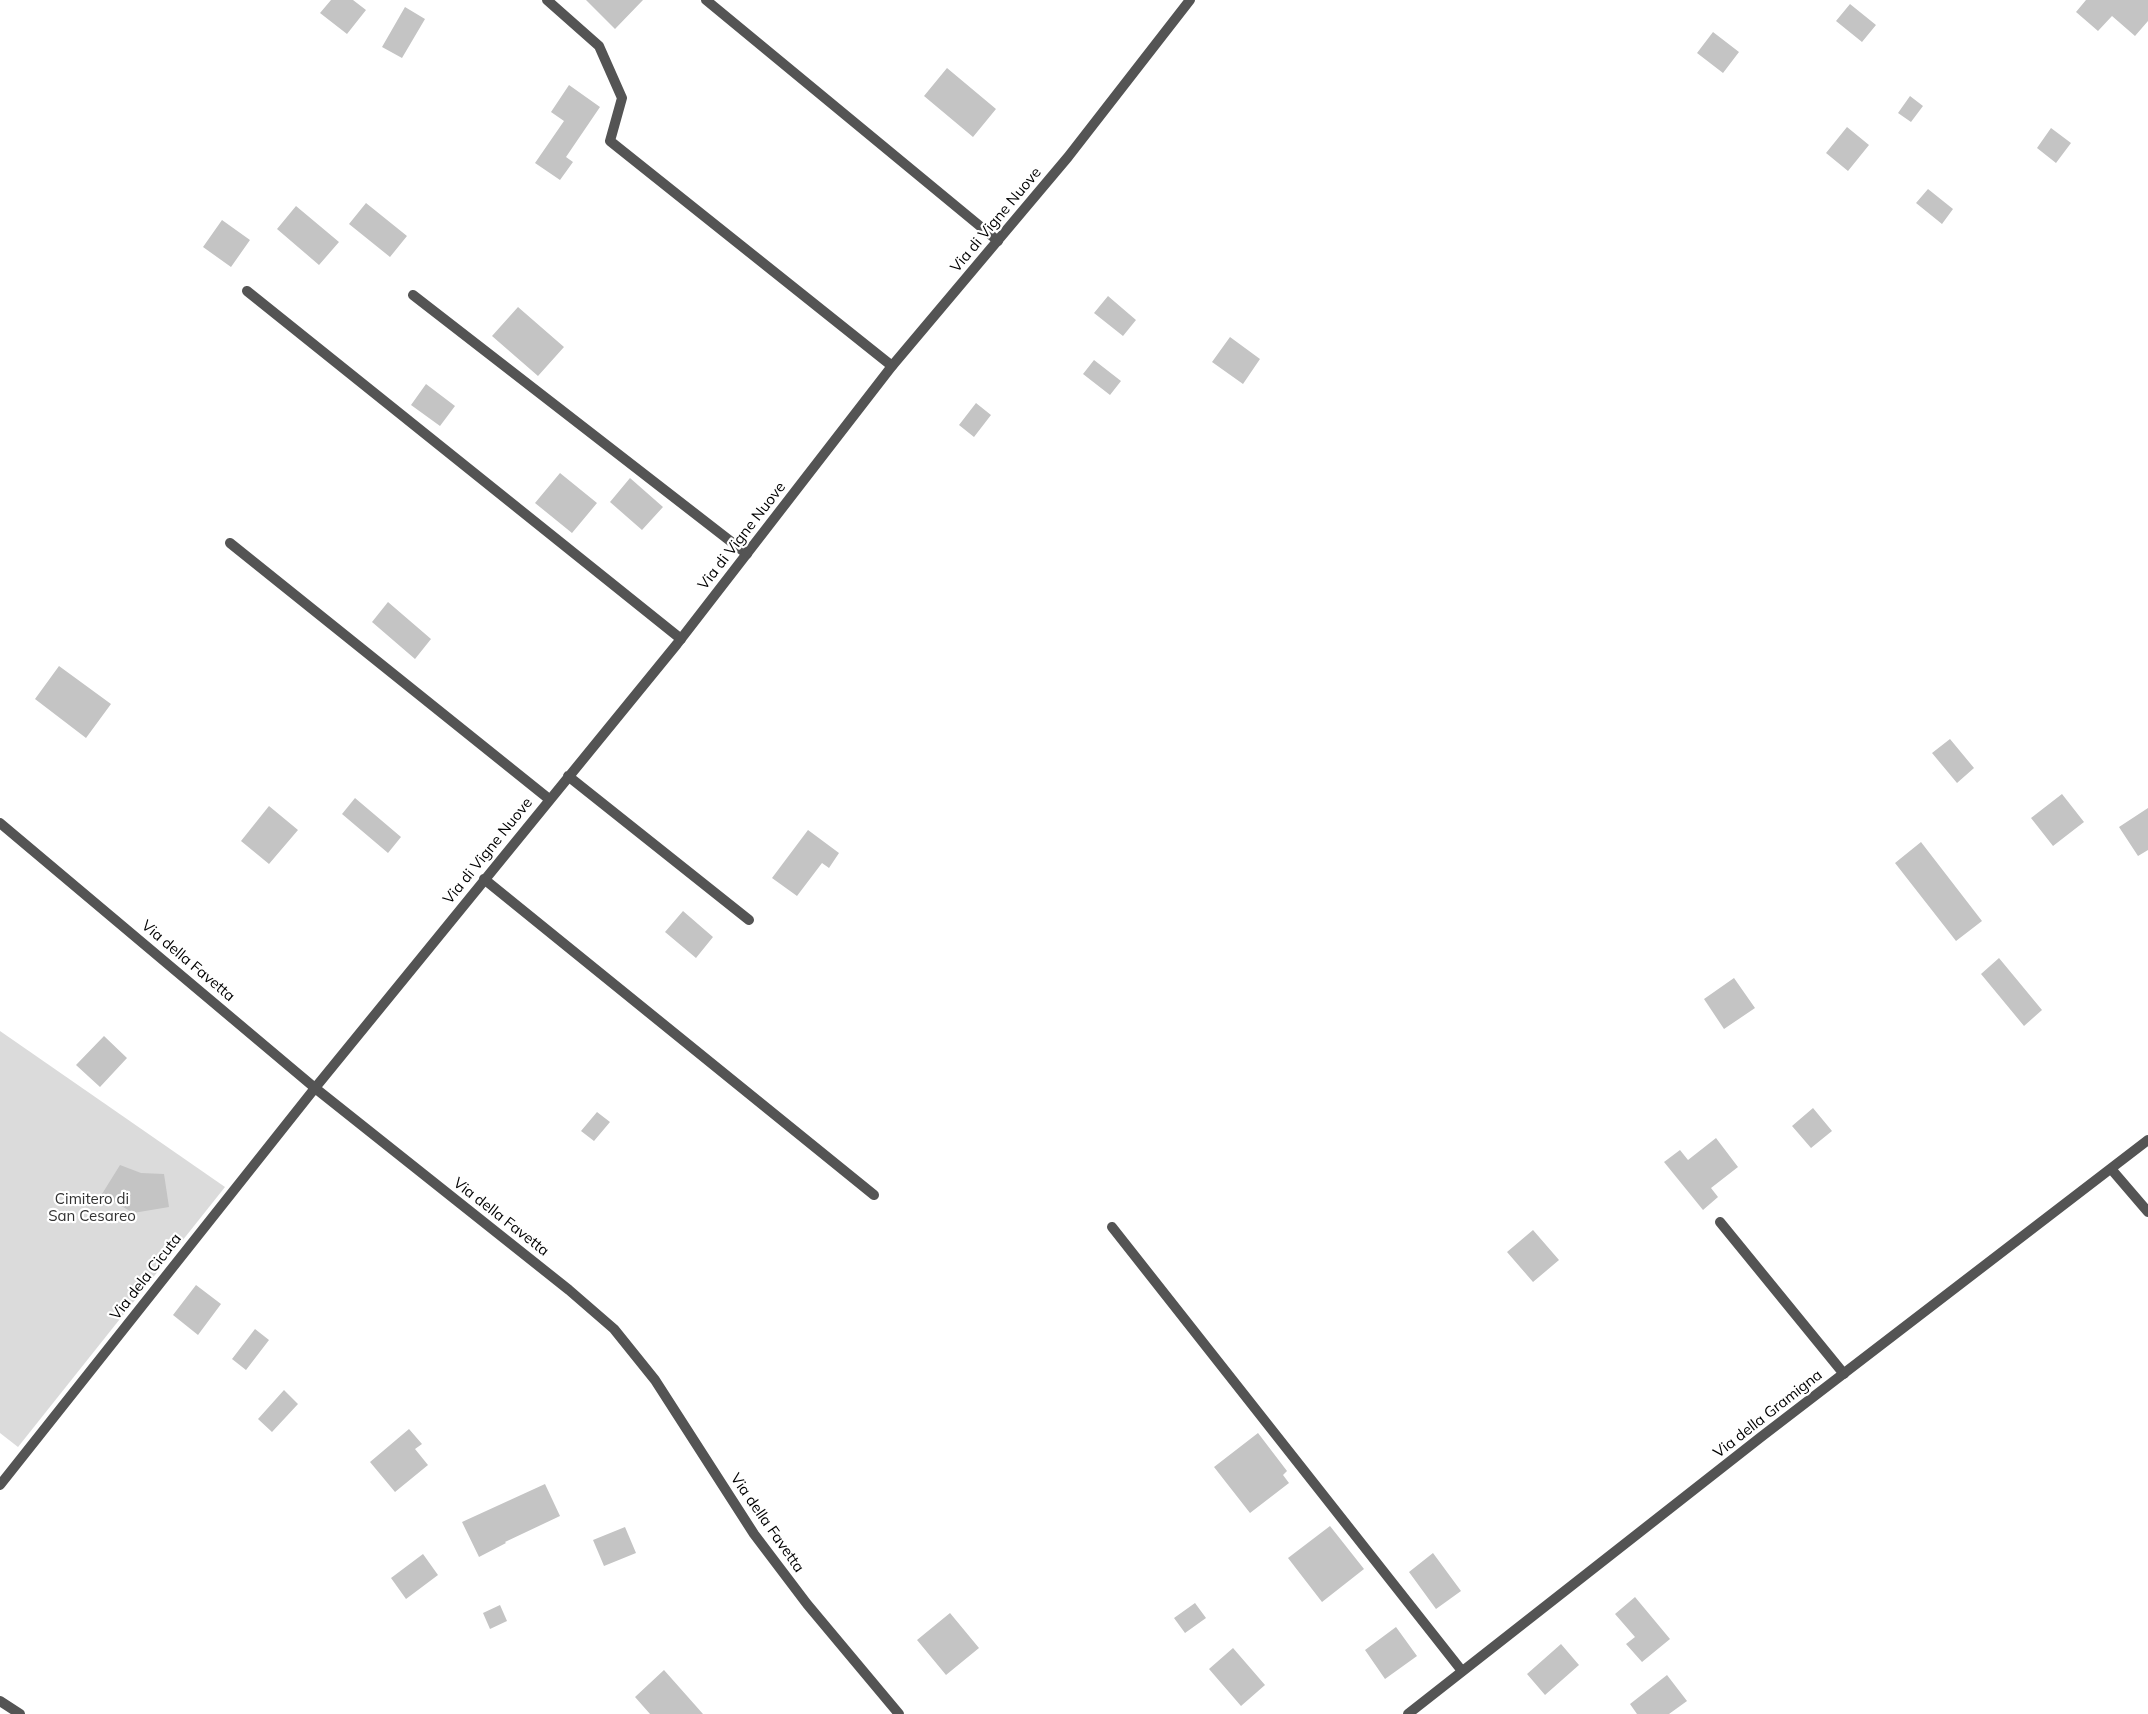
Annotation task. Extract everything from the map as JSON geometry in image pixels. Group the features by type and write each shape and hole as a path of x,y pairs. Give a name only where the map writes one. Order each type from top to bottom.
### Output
{"street":[{"path":"547,0 599,46 622,98 610,141 892,366"},
{"path":"706,0 998,241"},
{"name":"Via di Vigne Nuove","path":"315,1088 681,638 892,366 1068,157 1190,0"},
{"path":"247,291 681,638"},
{"path":"412,295 747,554"},
{"path":"230,543 549,799"},
{"path":"568,776 750,920"},
{"name":"Via della Favetta","path":"0,823 315,1088 569,1290 620,1336 662,1390 741,1516 807,1604 899,1714"},
{"path":"484,880 874,1195"},
{"name":"Via dela Cicuta","path":"0,1486 315,1088"},
{"name":"Via della Gramigna","path":"1408,1714 1844,1374 2112,1170 2148,1140"},
{"path":"2112,1170 2148,1212"},
{"path":"1720,1222 1844,1374"},
{"path":"1112,1227 1462,1671"},
{"path":"0,1700 20,1714"}],"green space":[{"name":"Cimitero di San Cesareo","path":"0,1031 225,1187 18,1447 0,1433"}],"building":[{"path":"331,0 353,0 366,10 347,34 320,13"},
{"path":"586,0 643,0 615,29"},
{"path":"2086,0 2148,0 2148,21 2135,36 2112,16 2098,31 2076,12"},
{"path":"1850,4 1876,25 1862,42 1836,21"},
{"path":"405,7 425,19 402,58 382,47"},
{"path":"1713,32 1739,52 1723,73 1697,53"},
{"path":"947,68 996,109 973,137 924,96"},
{"path":"569,85 600,107 566,157 573,162 560,180 535,163 564,121 551,112"},
{"path":"1910,96 1923,106 1911,122 1898,113"},
{"path":"1847,127 1869,145 1848,171 1826,153"},
{"path":"2051,128 2071,143 2056,163 2037,148"},
{"path":"1928,189 1953,209 1942,224 1916,203"},
{"path":"366,203 407,236 390,257 349,224"},
{"path":"296,206 339,242 319,265 277,229"},
{"path":"222,220 250,240 231,267 203,247"},
{"path":"1108,296 1136,320 1123,336 1094,313"},
{"path":"518,307 564,347 538,376 492,336"},
{"path":"1230,337 1260,359 1243,384 1212,362"},
{"path":"1094,360 1121,381 1110,395 1083,374"},
{"path":"426,384 455,406 440,426 411,405"},
{"path":"976,403 991,415 974,437 959,425"},
{"path":"560,473 597,503 572,533 535,503"},
{"path":"630,478 663,507 642,530 610,502"},
{"path":"388,602 431,639 415,659 372,622"},
{"path":"59,666 111,704 86,738 35,699"},
{"path":"1950,739 1974,768 1957,783 1932,753"},
{"path":"2062,794 2084,822 2053,846 2031,818"},
{"path":"355,798 401,837 388,853 342,814"},
{"path":"269,806 298,830 269,864 241,841"},
{"path":"2148,808 2148,850 2138,856 2119,827"},
{"path":"808,830 839,853 829,868 822,863 797,896 772,878"},
{"path":"1921,842 1982,921 1956,941 1895,863"},
{"path":"683,911 713,937 696,958 665,932"},
{"path":"1999,958 2042,1010 2024,1026 1981,974"},
{"path":"1734,978 1755,1008 1724,1029 1704,999"},
{"path":"104,1036 127,1058 100,1087 76,1065"},
{"path":"1813,1108 1832,1131 1811,1148 1792,1126"},
{"path":"597,1112 610,1122 594,1141 581,1131"},
{"path":"1716,1138 1738,1167 1711,1188 1718,1197 1703,1210 1664,1162 1680,1150 1688,1160"},
{"path":"120,1165 141,1173 164,1174 169,1207 133,1213 102,1194"},
{"path":"1533,1230 1559,1260 1533,1282 1507,1252"},
{"path":"196,1285 221,1304 198,1335 173,1315"},
{"path":"255,1329 269,1340 246,1370 232,1359"},
{"path":"284,1390 298,1404 272,1432 258,1419"},
{"path":"409,1429 422,1444 415,1449 428,1465 395,1492 370,1462"},
{"path":"1258,1433 1287,1471 1283,1475 1289,1483 1250,1513 1214,1467"},
{"path":"545,1484 560,1516 505,1542 479,1557 462,1522"},
{"path":"1330,1526 1364,1569 1322,1602 1288,1558"},
{"path":"625,1527 636,1553 604,1566 593,1540"},
{"path":"1433,1553 1461,1591 1436,1609 1409,1572"},
{"path":"423,1554 438,1575 406,1599 391,1578"},
{"path":"1635,1597 1670,1639 1642,1662 1626,1644 1635,1637 1615,1614"},
{"path":"1195,1603 1206,1618 1185,1633 1174,1618"},
{"path":"500,1605 507,1621 490,1629 483,1613"},
{"path":"950,1613 979,1648 946,1675 917,1640"},
{"path":"1396,1627 1417,1656 1385,1679 1365,1650"},
{"path":"1561,1644 1579,1665 1545,1695 1527,1674"},
{"path":"1233,1648 1265,1685 1241,1706 1209,1669"},
{"path":"664,1670 703,1714 650,1714 635,1697"},
{"path":"1667,1675 1687,1701 1669,1714 1637,1714 1630,1704"}]}
